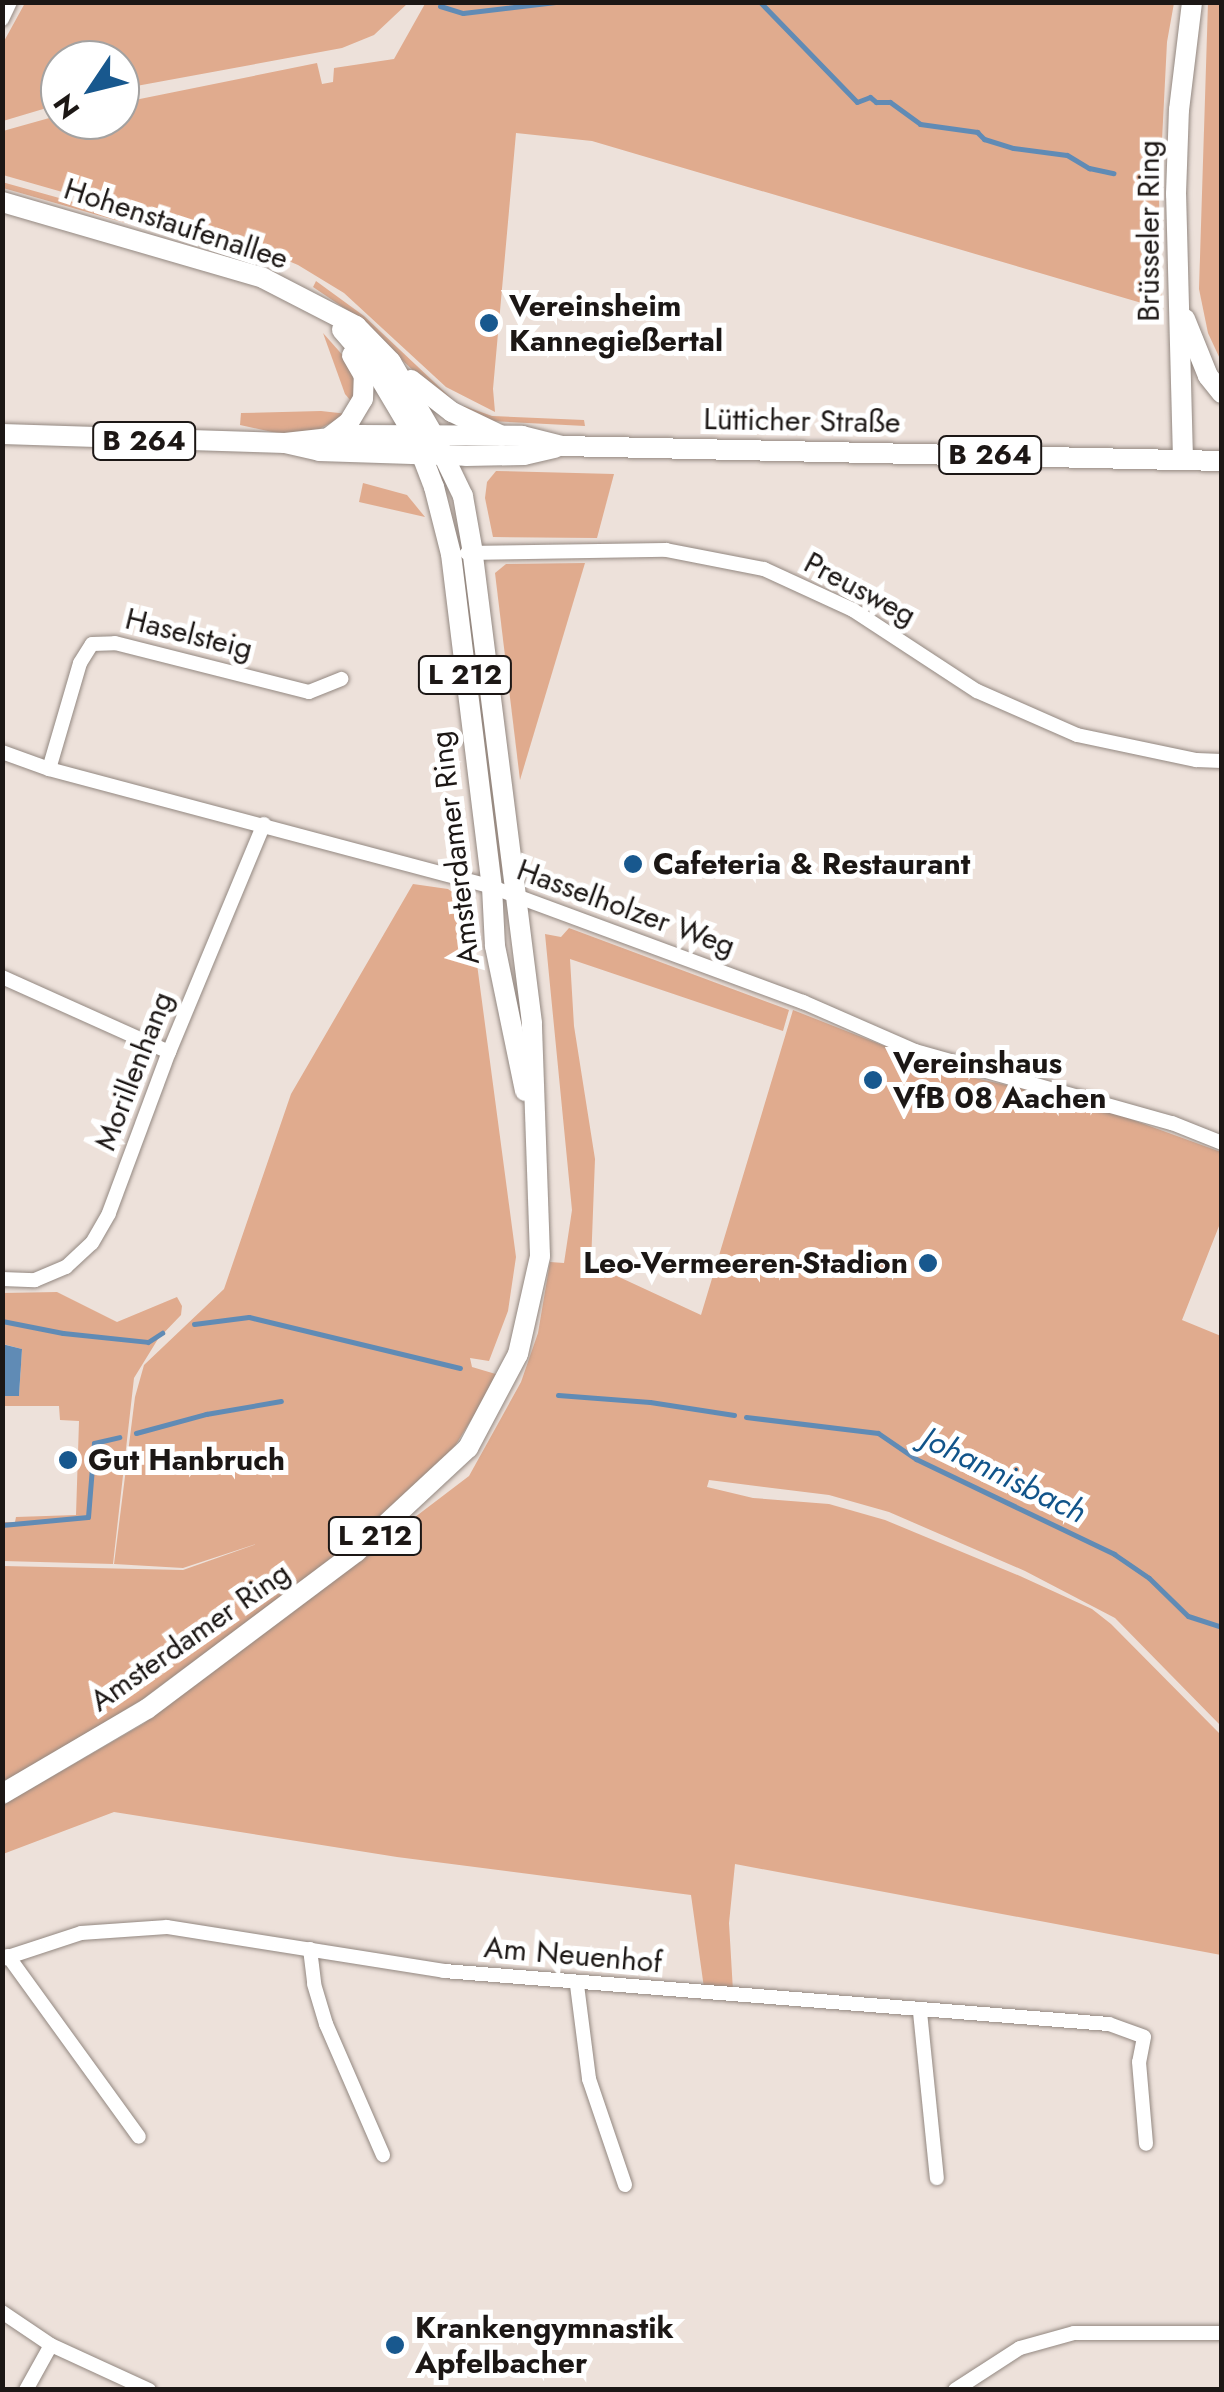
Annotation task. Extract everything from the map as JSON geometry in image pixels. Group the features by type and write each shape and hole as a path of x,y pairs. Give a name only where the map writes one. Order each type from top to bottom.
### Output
{"main road":[{"name":"Brüsseler Ring","path":"1183,460 1178,292 1179,110 1192,2"},
{"name":"Hohenstaufenallee","path":"2,202 263,278 329,317 356,326 391,362 428,445"},
{"path":"1178,292 1190,339 1222,393"},
{"path":"329,317 364,376 365,388 359,410 332,436"},
{"name":"Hohenstaufenallee","path":"329,317 371,363 428,445"},
{"path":"391,362 434,401 502,436"},
{"name":"Lütticher Straße","path":"2,434 285,444 319,451 502,436 562,446 1222,460"},
{"name":"Lütticher Straße","path":"285,444 332,436 524,454 562,446"},
{"name":"Amsterdamer Ring","path":"2,1794 147,1709 312,1587 414,1503 468,1448 518,1354 540,1256 532,1022 463,496 428,445"},
{"name":"Amsterdamer Ring","path":"428,445 451,554 492,887 495,946 536,1138"}],"street":[{"path":"2,19 10,2"},
{"name":"Preusweg","path":"451,554 666,550 764,569 853,610 977,691 1077,735 1196,760 1222,761"},
{"name":"Haselsteig","path":"48,769 80,663 92,644 115,643 309,692 341,678"},
{"name":"Hasselholzer Weg","path":"2,752 48,769 492,887 803,1002 915,1051 1172,1123 1222,1143"},
{"name":"Morillenhang","path":"2,1279 35,1280 66,1267 92,1243 110,1213 170,1052 264,824"},
{"path":"2,977 170,1052"},
{"name":"Am Neuenhof","path":"6,1957 81,1933 123,1927 166,1927 444,1972 1109,2024 1144,2037 1140,2062 1146,2144"},
{"path":"310,1949 314,1984 326,2024 383,2155"},
{"path":"6,1957 139,2137"},
{"path":"577,1985 589,2079 626,2185"},
{"path":"920,2012 936,2178"},
{"path":"2,2312 51,2345 149,2390"},
{"path":"955,2390 1020,2348 1074,2333 1222,2333"},
{"path":"26,2390 51,2345"}],"shaded area":[{"path":"25,2 408,3 374,35 342,48 140,85 140,40 40,40 40,110 3,121 3,43"},
{"path":"426,2 1174,3 1167,42 1159,199 1162,309 592,141 516,133 493,389 495,412 446,387 344,293 298,265 258,248 3,175 3,131 40,121 40,140 140,140 140,99 317,63 322,84 333,82 334,68 394,59"},
{"path":"1208,3 1222,3 1221,361 1208,333 1199,289"},
{"path":"2,182 213,241 276,262 275,267 3,188"},
{"path":"316,281 364,316 452,399 450,405 353,314 313,287"},
{"path":"323,333 354,368 355,406 345,394"},
{"path":"464,406 492,416 584,420 585,426 490,421 458,409"},
{"path":"241,413 348,414 319,429 286,435 240,425"},
{"path":"496,471 614,474 597,538 493,537 485,498 487,482"},
{"path":"363,483 407,495 425,517 359,502"},
{"path":"585,563 520,780 495,573 506,564"},
{"path":"465,571 504,866 500,877 463,578"},
{"path":"413,884 448,889 469,904 516,1257 508,1311 489,1361 470,1358 472,1367 499,1375 455,1446 410,1495 143,1699 3,1784 3,1566 183,1570 262,1542 183,1568 114,1564 135,1397 144,1365 224,1289 291,1094"},
{"path":"569,928 789,1010 783,1031 570,959 574,1026 595,1159 591,1264 701,1315 793,1010 953,1073 1089,1104 1221,1152 1221,1221 1182,1320 1221,1336 1221,1726 1115,1618 1025,1571 889,1512 829,1495 709,1480 707,1487 753,1498 829,1504 885,1520 1092,1609 1111,1624 1221,1735 1221,1955 735,1864 729,1923 733,1991 704,1988 691,1895 397,1857 114,1812 3,1854 3,1805 143,1724 469,1476 521,1382 538,1333 550,1262 564,1263 572,1210 545,934 561,937"},
{"path":"57,1292 117,1322 177,1297 182,1306 181,1315 158,1339 134,1378 113,1564 3,1561 3,1522 15,1522 16,1517 76,1515 79,1421 60,1420 59,1406 3,1406 3,1396 19,1396 22,1349 3,1344 2,1293"}],"water":[{"path":"2,1344 22,1349 19,1396 3,1396"}],"waterway":[{"path":"440,6 463,13 555,2"},
{"path":"760,2 857,102 870,97 876,102 890,102 920,124 977,132 984,139 1013,148 1067,155 1089,168 1113,173"},
{"name":"Johannisbach","path":"194,1324 249,1317 460,1368"},
{"name":"Johannisbach","path":"2,1321 63,1333 148,1342 162,1333"},
{"name":"Johannisbach","path":"558,1395 650,1402 734,1415"},
{"path":"136,1433 206,1414 281,1401"},
{"name":"Johannisbach","path":"746,1417 878,1433 916,1459 1114,1554 1149,1578 1188,1616 1222,1627"},
{"path":"2,1525 88,1517 94,1443 119,1437"}],"place":[{"name":"Vereinsheim Kannegießertal","path":"489,323"},
{"name":"Cafeteria & Restaurant","path":"633,864"},
{"name":"Vereinshaus VfB 08 Aachen","path":"873,1080"},
{"name":"Leo-Vermeeren-Stadion","path":"928,1263"},
{"name":"Gut Hanbruch","path":"68,1460"},
{"name":"Krankengymnastik Apfelbacher","path":"395,2345"}]}
